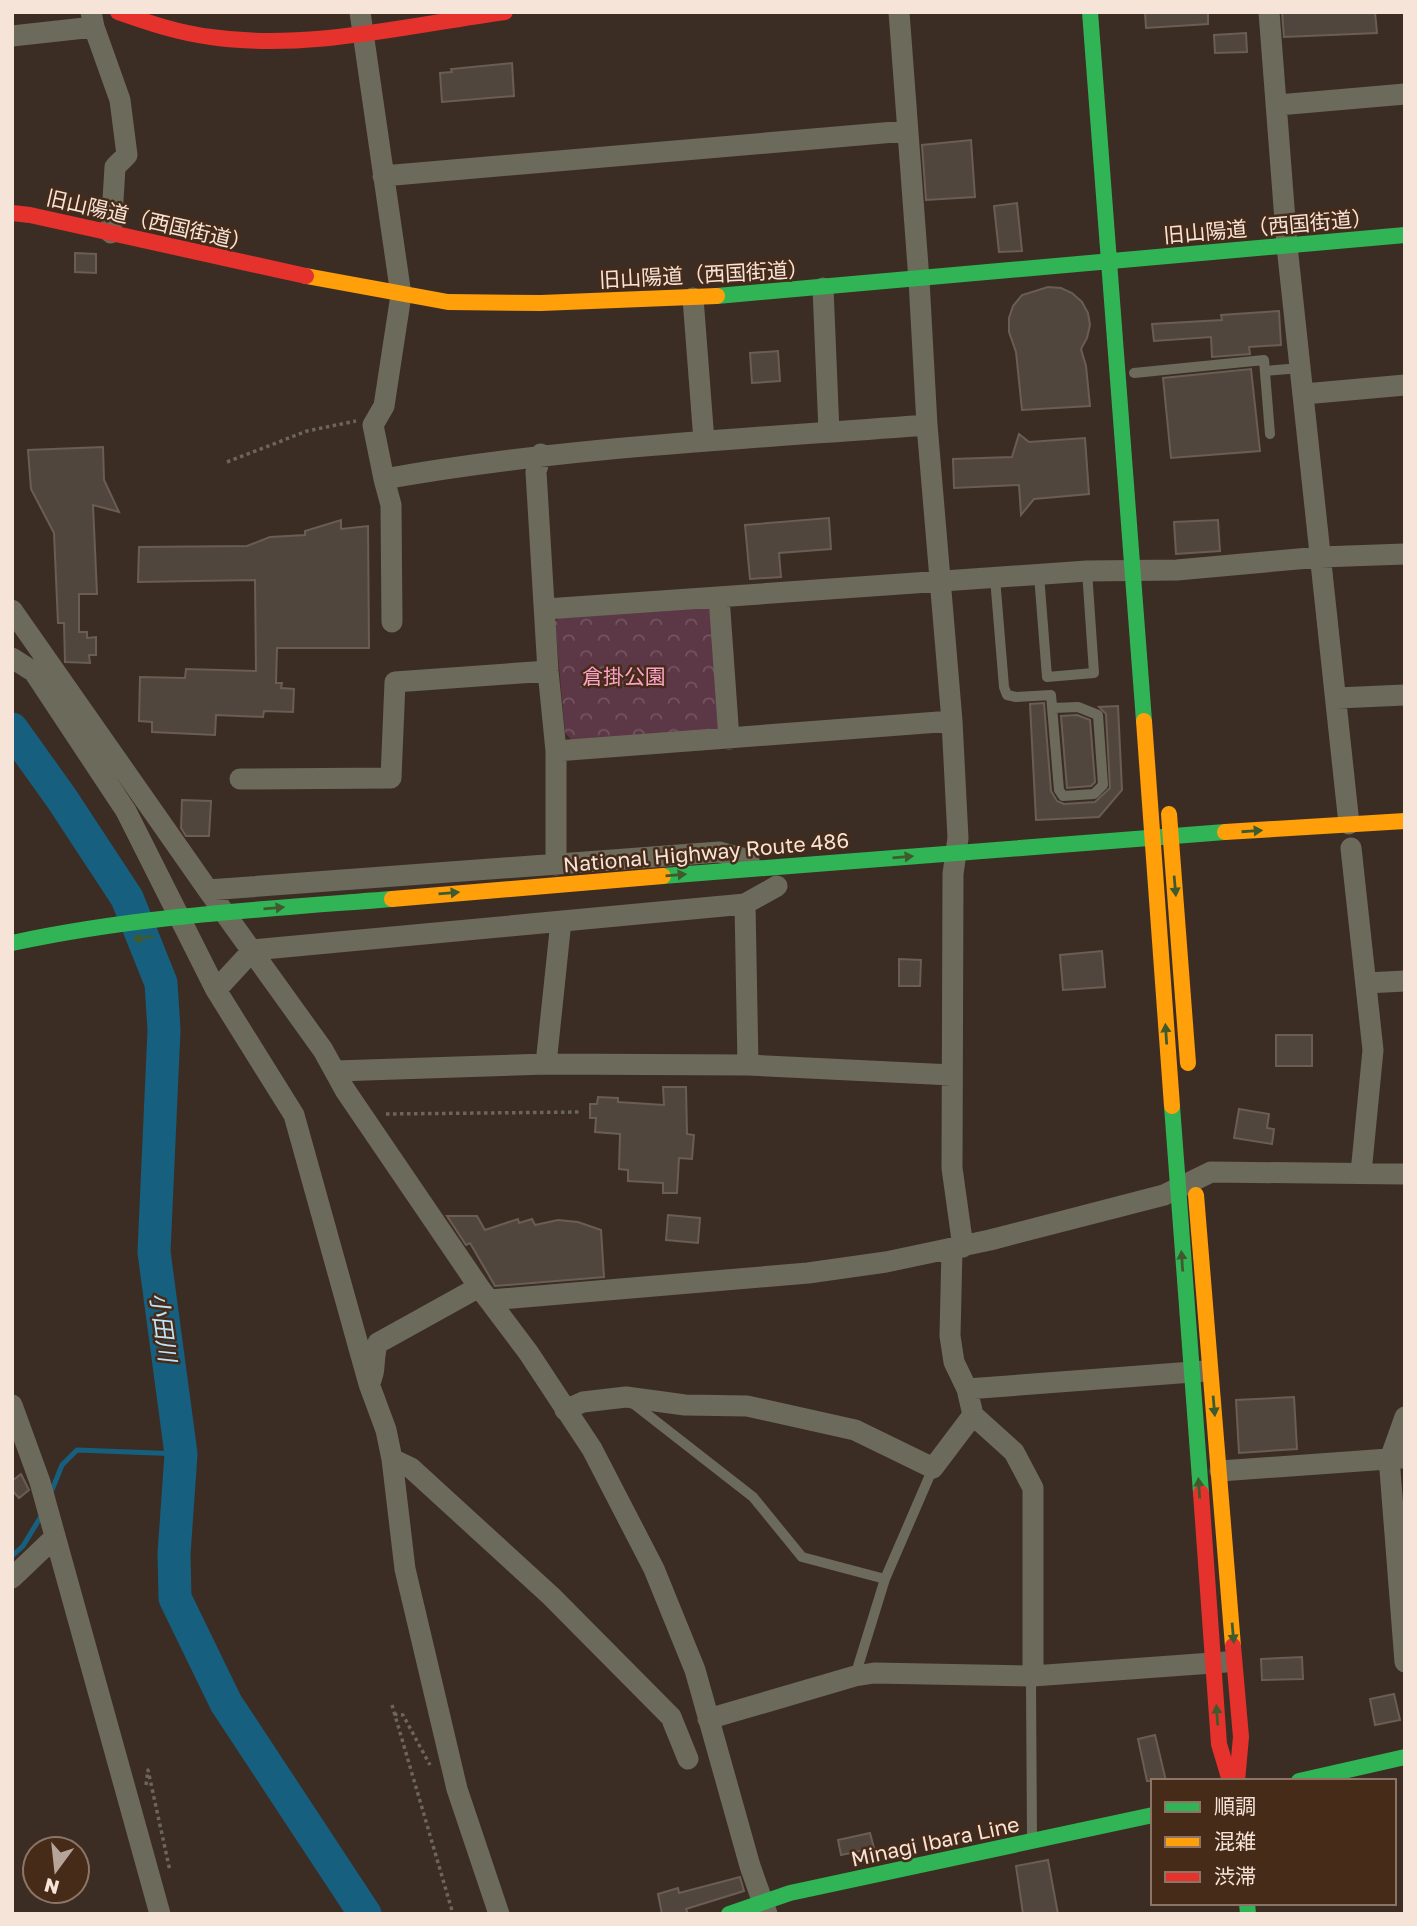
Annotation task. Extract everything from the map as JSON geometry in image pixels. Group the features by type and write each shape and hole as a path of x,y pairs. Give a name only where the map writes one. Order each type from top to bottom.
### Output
{"main road":[{"path":"118,12 168,29 247,42 337,37 361,23 505,12"},
{"path":"1090,12 1108,262 1146,571 1151,836 1147,859 1186,1184 1201,1372 1219,1750 1229,1779"},
{"name":"旧山陽道（西国街道）","path":"12,213 336,283 461,302 541,303 693,298 1405,235"},
{"path":"1168,798 1171,835 1179,858 1189,1075"},
{"name":"National Highway Route 486","path":"12,943 121,922 381,899 956,869 1151,836 1405,821"},
{"path":"1147,859 1179,858"},
{"name":"National Highway Route 486","path":"712,891 781,879"},
{"path":"174,934 251,926"},
{"path":"70,948 102,943"},
{"path":"1186,1184 1195,1158"},
{"path":"1201,1372 1220,1471 1241,1737 1237,1779"},
{"path":"1308,1779 1405,1758"},
{"name":"Minagi Ibara Line","path":"729,1914 765,1908 790,1893 1151,1815"}],"street":[{"path":"899,12 957,818 952,1075 957,1248 950,1336 954,1362 967,1389 973,1415 1014,1452 1033,1488 1033,1676"},
{"path":"1269,12 1287,246 1349,824"},
{"path":"12,36 92,20 120,100 127,155 115,167 111,233"},
{"path":"361,23 401,295 384,406 373,425 391,505 392,622"},
{"path":"1278,105 1405,94"},
{"path":"383,176 906,131"},
{"path":"823,288 829,432"},
{"path":"693,298 704,441"},
{"path":"1304,394 1405,385"},
{"path":"384,479 541,454 927,425"},
{"path":"541,454 536,472 548,671 556,751 556,865"},
{"path":"546,610 1087,571 1146,571 1320,557 1405,554"},
{"path":"719,597 729,739"},
{"path":"12,610 323,1050 363,1117 592,1449 654,1569 695,1670 750,1866 765,1908"},
{"path":"12,658 34,672 126,811 216,990 294,1115 369,1384 386,1430 408,1582 457,1789 499,1914"},
{"path":"240,779 391,778 395,682 548,671"},
{"path":"1337,698 1405,695"},
{"path":"556,751 952,720"},
{"path":"126,811 134,814 160,846 168,849 177,846"},
{"path":"1351,848 1373,1063 1361,1173"},
{"path":"208,890 719,852 781,879"},
{"path":"216,990 253,950 745,904 781,879"},
{"path":"745,904 748,1065"},
{"path":"546,1063 561,921"},
{"path":"1366,983 1405,981"},
{"path":"336,1071 546,1063 748,1065 952,1075"},
{"path":"369,1384 373,1377 374,1351 378,1343 485,1293 808,1273 886,1262 957,1248 1164,1195 1211,1172 1405,1174"},
{"path":"967,1389 1201,1372"},
{"path":"565,1410 583,1402 626,1397 685,1405 747,1406 855,1430 933,1468 973,1415"},
{"path":"12,1405 40,1482 160,1914"},
{"path":"1405,1417 1398,1458 1405,1662"},
{"path":"1220,1471 1398,1458"},
{"path":"392,1459 411,1468 541,1587 671,1717 688,1759"},
{"path":"12,1578 54,1533"},
{"path":"708,1719 855,1676 894,1673 1033,1676 1235,1662"}],"lane":[{"path":"1134,373 1264,360 1270,434"},
{"path":"1265,371 1301,368"},
{"path":"1039,575 1047,677 1094,673 1087,571"},
{"path":"995,578 1004,687 1007,695 1051,695 1059,790 1063,796 1094,794 1103,785 1098,715 1078,706 1053,708"},
{"path":"626,1397 641,1412 753,1497 802,1558 885,1579"},
{"path":"855,1676 885,1579 933,1468"},
{"path":"1032,1842 1033,1676"}],"path":[{"path":"227,462 314,429 363,419 375,420"},
{"path":"363,1117 374,1114 582,1112"},
{"path":"392,1705 453,1914"},
{"path":"394,1714 403,1715 433,1771"}],"green space":[{"name":"倉掛公園","path":"709,607 713,611 722,732 575,743 565,733 555,622 559,618"}],"building":[{"path":"1145,12 1208,12 1208,24 1146,28"},
{"path":"1282,12 1375,12 1377,33 1284,37"},
{"path":"1246,33 1247,52 1215,53 1214,35"},
{"path":"512,63 514,96 442,102 440,73 452,72 451,69"},
{"path":"971,140 975,197 926,200 922,145"},
{"path":"1017,203 1022,251 999,252 994,206"},
{"path":"75,253 96,254 96,273 75,272"},
{"path":"1048,287 1061,288 1072,293 1082,302 1088,313 1090,325 1081,349 1086,366 1090,406 1022,410 1016,352 1009,332 1009,318 1013,306 1022,295"},
{"path":"1279,311 1281,345 1249,347 1250,354 1212,357 1211,337 1154,341 1152,324 1222,320 1221,315"},
{"path":"778,351 780,381 752,383 750,353"},
{"path":"1251,369 1260,451 1171,458 1163,378"},
{"path":"1019,434 1029,442 1085,438 1089,494 1034,499 1021,515 1019,485 954,488 953,459 1012,457"},
{"path":"103,447 104,480 119,512 93,505 97,594 79,594 79,632 87,632 87,638 96,637 96,655 89,655 90,663 65,662 64,623 58,623 54,533 31,489 28,450"},
{"path":"829,518 831,549 779,553 781,577 750,579 745,525"},
{"path":"341,520 341,529 368,526 369,648 277,648 276,683 282,683 281,688 294,689 293,712 264,711 263,717 216,715 215,735 152,732 152,722 139,721 140,677 185,678 186,669 256,671 255,580 138,582 139,547 247,546 270,537 305,535 305,531"},
{"path":"1218,520 1220,551 1176,554 1174,522"},
{"path":"1044,703 1051,791 1057,801 1064,804 1095,802 1110,788 1106,714 1099,707 1118,706 1122,790 1099,817 1036,820 1030,704"},
{"path":"1077,715 1090,720 1095,782 1091,786 1067,788 1061,716"},
{"path":"182,800 211,801 209,836 186,836 181,828"},
{"path":"1102,951 1105,987 1063,990 1060,955"},
{"path":"899,959 921,960 920,986 899,986"},
{"path":"1276,1035 1312,1035 1312,1066 1276,1066"},
{"path":"663,1087 686,1087 687,1134 694,1135 692,1159 679,1158 677,1193 663,1193 663,1183 628,1181 628,1170 619,1169 620,1134 595,1132 596,1118 590,1118 590,1104 597,1104 598,1097 618,1098 618,1102 664,1105"},
{"path":"1239,1109 1269,1114 1267,1128 1274,1129 1272,1144 1234,1138"},
{"path":"668,1215 700,1218 698,1243 666,1240"},
{"path":"447,1216 477,1216 485,1230 518,1219 519,1223 532,1219 535,1225 558,1220 578,1222 601,1230 604,1277 495,1286 470,1243 466,1245"},
{"path":"1294,1397 1297,1449 1239,1453 1236,1400"},
{"path":"21,1474 29,1490 19,1498 12,1490 12,1481"},
{"path":"1302,1657 1303,1679 1262,1680 1261,1659"},
{"path":"1394,1694 1400,1720 1375,1725 1370,1699"},
{"path":"1155,1735 1166,1779 1147,1781 1138,1739"},
{"path":"870,1833 874,1848 841,1855 838,1840"},
{"path":"1048,1860 1058,1914 1023,1914 1016,1866"},
{"path":"740,1877 744,1891 686,1909 688,1914 662,1914 658,1894 678,1888 679,1893"}],"waterway":[{"name":"小田川","path":"12,729 127,898 161,983 164,1030 154,1252 181,1454 174,1554 175,1598 226,1703 365,1914"},
{"path":"50,1495 62,1465 77,1450 181,1454"},
{"path":"12,1556 23,1546 43,1513"}],"traffic: fast":[{"path":"1090,12 1144,721"},
{"path":"717,296 1405,235"},
{"path":"663,876 1225,832"},
{"path":"12,943 154,920 392,899"},
{"path":"1172,1106 1201,1493"},
{"path":"1308,1779 1405,1757"},
{"path":"729,1914 790,1893 1151,1815"},
{"path":"1247,1905 1248,1914"}],"traffic: slow":[{"path":"306,276 448,302 541,303 717,296"},
{"path":"1144,721 1172,1106"},
{"path":"1169,814 1188,1063"},
{"path":"1225,832 1405,821"},
{"path":"392,899 663,876"},
{"path":"1196,1195 1233,1646"}],"traffic: jam":[{"path":"118,12 199,35 284,41 358,35 505,12"},
{"path":"12,213 306,276"},
{"path":"1201,1493 1219,1744 1229,1779"},
{"path":"1233,1646 1241,1737 1237,1779"}]}
